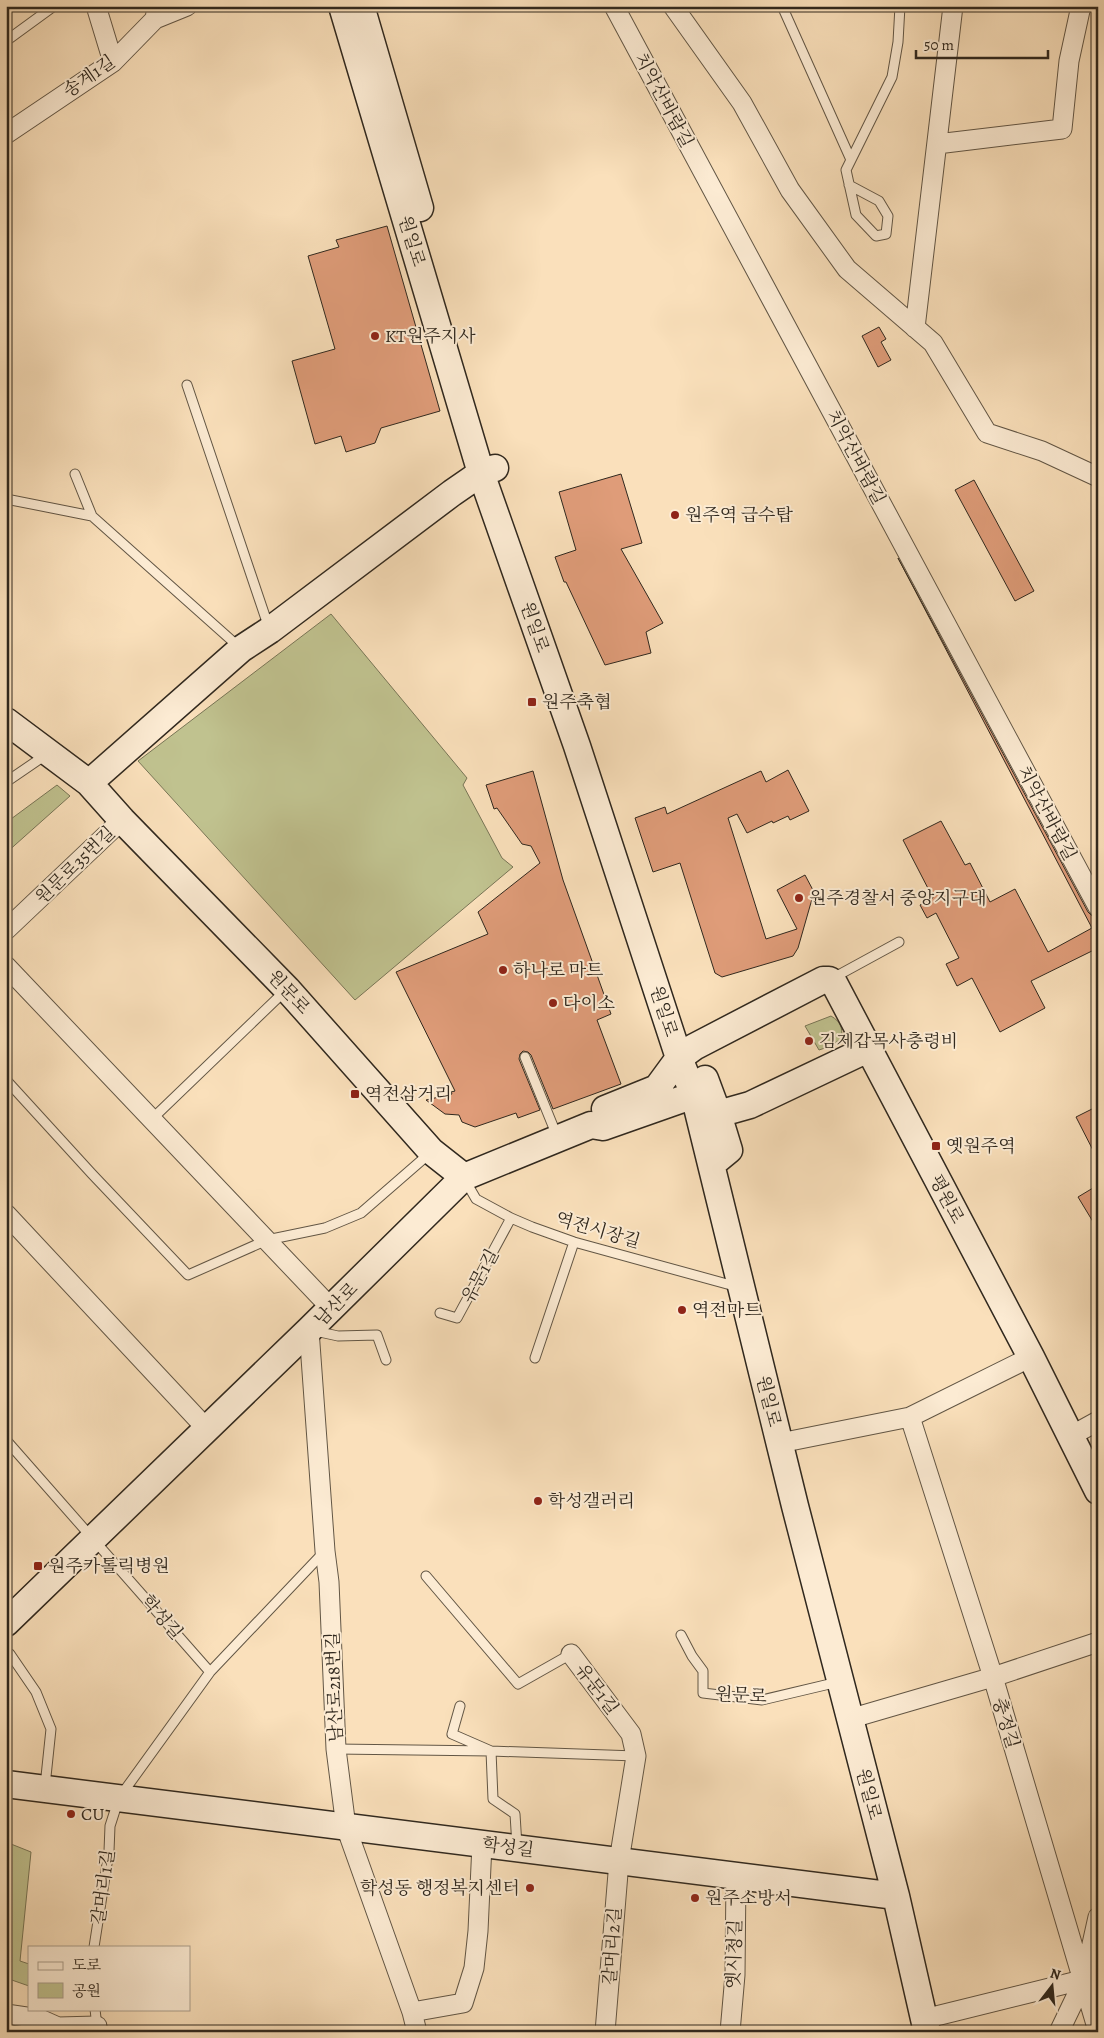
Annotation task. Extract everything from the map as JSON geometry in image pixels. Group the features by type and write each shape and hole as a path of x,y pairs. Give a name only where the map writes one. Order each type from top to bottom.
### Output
{"street":[{"path":"96,6 112,62"},
{"path":"156,12 187,6"},
{"name":"원일로","path":"342,6 577,746 686,1052"},
{"name":"원일로","path":"362,6 488,470 675,996 694,1095 849,1718 896,1896 925,2025"},
{"name":"치악산바람길","path":"614,6 1098,907"},
{"path":"672,6 742,103 790,190 847,269 933,343 987,433 1042,451 1098,477"},
{"path":"915,328 953,6"},
{"path":"937,144 1062,129 1069,61 1081,6"},
{"name":"송계1길","path":"6,134 112,62 156,12"},
{"path":"89,784 241,649 270,630 488,470"},
{"name":"원문로","path":"6,721 89,784 287,989 431,1151 464,1177"},
{"name":"원문로35번길","path":"6,930 122,820"},
{"path":"6,966 331,1308"},
{"path":"591,1126 598,1112 657,1088 686,1052 823,980 829,980"},
{"name":"평원로","path":"829,980 834,983 1031,1357 1098,1491"},
{"path":"718,1114 750,1106 868,1049"},
{"path":"686,1052 718,1114 728,1150 712,1164"},
{"path":"464,1177 591,1126 603,1127 694,1095 718,1114"},
{"name":"남산로","path":"8,1617 94,1539 206,1428 310,1330 464,1177"},
{"path":"6,1214 206,1428"},
{"name":"남산로218번길","path":"310,1330 324,1551 329,1582 336,1749 346,1827 412,2012 417,2032"},
{"path":"780,1443 910,1417 1031,1357"},
{"name":"충정길","path":"910,1417 1091,1978 1098,2031"},
{"path":"1070,1437 1098,1421"},
{"path":"849,1718 993,1677 1098,1642"},
{"name":"유문1길","path":"571,1654 631,1734 636,1756 619,1861"},
{"name":"학성길","path":"6,1784 896,1896"},
{"path":"412,2012 463,2004 474,1968 478,1931 482,1844"},
{"name":"갈머리2길","path":"606,2032 619,1861"},
{"name":"옛시청길","path":"730,2032 735,1975 736,1876"},
{"path":"1059,2032 1091,1978 1098,1917"},
{"path":"925,2025 1091,1978"},
{"path":"6,2014 40,2019 58,2027 97,2022"}],"lane":[{"path":"6,40 54,6"},
{"path":"782,6 851,160"},
{"path":"849,185 878,201 888,216 886,234 876,236 856,215 849,185 846,170 892,77 898,42 900,6"},
{"path":"187,386 270,630"},
{"path":"76,474 92,516 241,649"},
{"path":"6,499 92,516"},
{"path":"6,779 9,780 49,752"},
{"path":"829,980 899,942"},
{"path":"152,1119 287,989"},
{"path":"525,1057 558,1138"},
{"path":"8,1082 188,1275 267,1240 325,1228 361,1212 431,1151"},
{"name":"역전시장길","path":"464,1177 476,1199 511,1218 574,1242 741,1288"},
{"name":"유문1길","path":"440,1313 457,1318 511,1218"},
{"path":"535,1358 574,1242"},
{"path":"310,1330 338,1336 377,1335 386,1360"},
{"name":"학성길","path":"6,1440 210,1672"},
{"path":"119,1798 210,1672 324,1551"},
{"name":"유문1길","path":"426,1576 518,1684 571,1654"},
{"name":"원문로","path":"681,1635 692,1656 703,1671 704,1693 762,1700 841,1682"},
{"path":"10,1654 36,1692 51,1729 45,1789"},
{"path":"460,1706 452,1734 491,1751"},
{"path":"336,1749 491,1751 636,1756"},
{"path":"491,1751 493,1799 514,1814 517,1848"},
{"name":"갈머리1길","path":"94,1946 109,1851 110,1826 119,1798"}],"green space":[{"path":"331,614 467,778 463,785 502,858 513,867 355,1000 138,761"},
{"path":"57,785 70,796 6,853 6,825 11,819"},
{"path":"831,1016 840,1025 842,1038 831,1046 819,1050 805,1026"},
{"path":"6,1842 31,1852 20,1961 28,1964 28,1986 6,1978"}],"building":[{"name":"KT원주지사","path":"387,226 440,411 381,428 375,443 346,452 341,436 315,444 292,361 335,349 308,256 339,247 336,240"},
{"path":"879,327 886,339 881,342 891,360 878,367 862,336"},
{"path":"621,474 642,543 621,549 663,623 646,632 651,653 605,665 566,582 564,582 555,557 576,550 559,492"},
{"path":"974,480 1034,591 1015,601 955,490"},
{"path":"898,558 1088,912 1093,917 1098,918 1098,948 1031,981 1045,1008 1000,1032 972,978 957,986 946,964 959,958 936,913 927,918 920,905 933,898 903,840 941,821 965,865 970,863 990,902 1015,889 1048,952 1092,928"},
{"path":"788,770 809,811 790,820 788,816 773,823 772,821 747,833 737,814 728,818 766,939 797,929 777,890 805,875 814,892 798,948 793,956 722,977 715,973 680,863 653,872 635,818 665,807 667,814 761,771 766,782"},
{"path":"533,771 563,880 611,1014 597,1020 621,1084 553,1109 531,1055 523,1051 519,1059 540,1110 518,1118 516,1113 475,1127 462,1122 459,1115 445,1114 426,1100 452,1094 451,1092 455,1091 396,972 488,934 478,912 540,863 531,846 522,844 497,808 494,809 486,785"},
{"path":"1098,1106 1098,1160 1076,1117"},
{"path":"1098,1185 1098,1230 1078,1197"}],"place":[{"name":"KT원주지사","path":"375,336"},
{"name":"원주역 급수탑","path":"675,515"},
{"name":"원주축협","path":"532,702"},
{"name":"원주경찰서 중앙지구대","path":"799,898"},
{"name":"하나로 마트","path":"503,970"},
{"name":"다이소","path":"553,1003"},
{"name":"김제갑목사충령비","path":"809,1041"},
{"name":"역전삼거리","path":"355,1094"},
{"name":"옛원주역","path":"936,1146"},
{"name":"역전마트","path":"682,1310"},
{"name":"학성갤러리","path":"538,1501"},
{"name":"원주카톨릭병원","path":"38,1566"},
{"name":"CU","path":"71,1814"},
{"name":"학성동 행정복지센터","path":"530,1888"},
{"name":"원주소방서","path":"695,1898"}]}
